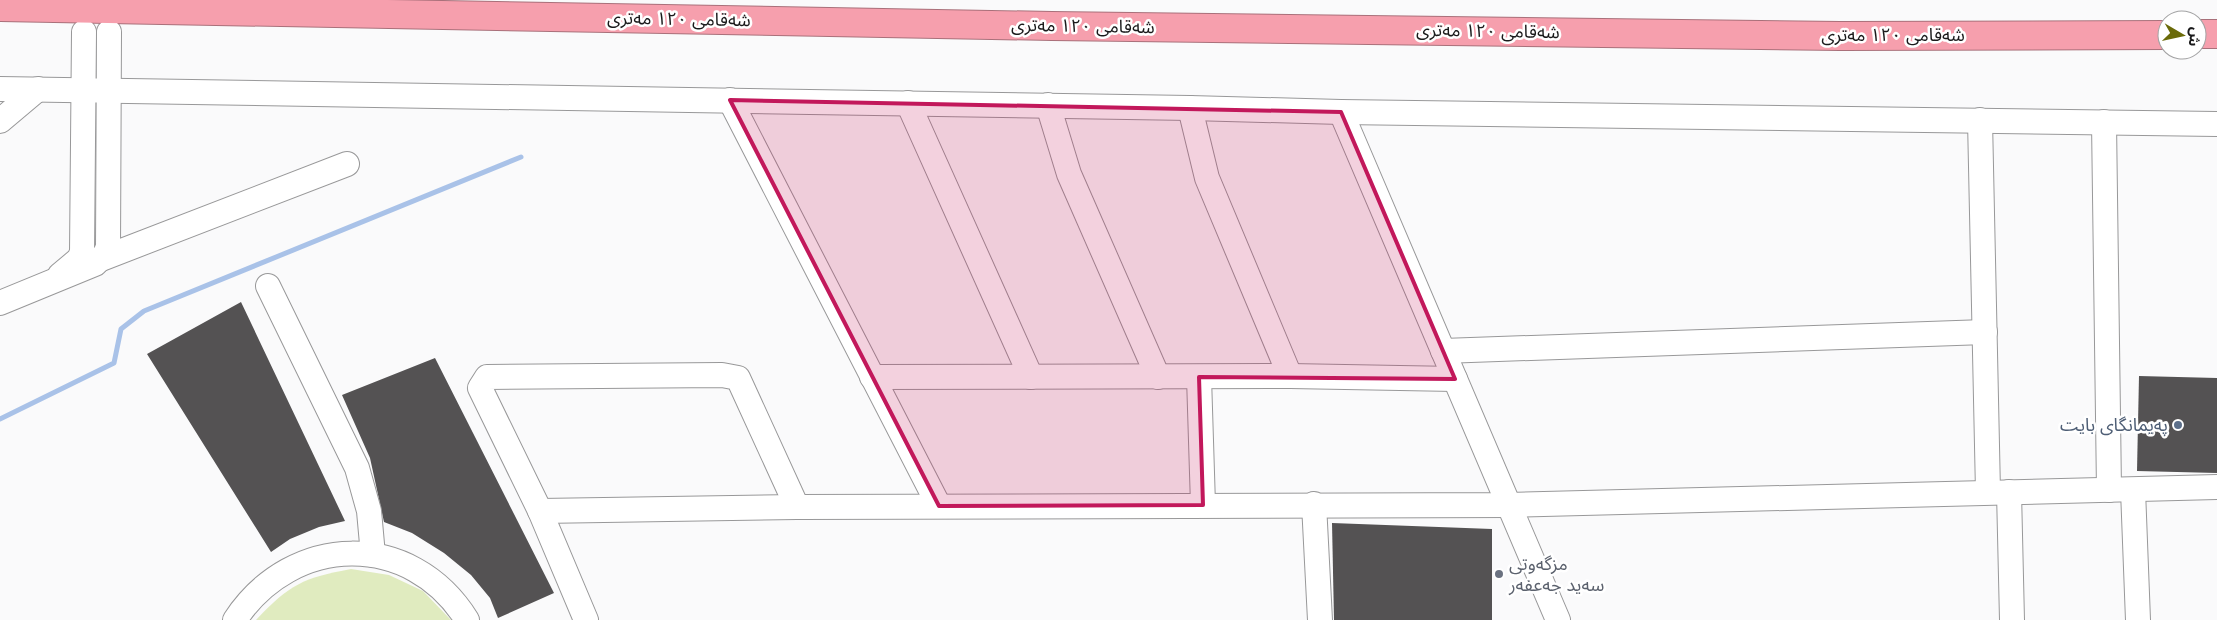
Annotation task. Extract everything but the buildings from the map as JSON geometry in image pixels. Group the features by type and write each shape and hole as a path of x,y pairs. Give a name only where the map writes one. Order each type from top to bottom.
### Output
{"highway":[{"name":"شەقامی ١٢٠ مەتری","path":"0,7 1071,26 1840,36 2157,35"}],"street":[{"path":"53,280 79,258 82,252 84,32"},
{"path":"0,304 53,280 95,264 105,254 109,241 110,90 108,32"},
{"path":"0,89 1048,105 1341,112 2217,124"},
{"path":"0,121 38,89"},
{"path":"730,100 939,506"},
{"path":"908,103 1031,377"},
{"path":"1048,105 1069,174 1158,377"},
{"path":"1190,108 1207,178 1290,376"},
{"path":"1341,112 1558,620"},
{"path":"1980,120 1985,332 1998,492 2012,620"},
{"path":"2104,122 2109,490"},
{"path":"101,259 347,164"},
{"path":"268,286 357,468 368,511 373,555"},
{"path":"1443,351 1985,332"},
{"path":"586,620 540,511 480,388 487,377 722,375 738,378 796,507"},
{"path":"872,377 1290,376 1455,379"},
{"path":"1200,377 1202,505"},
{"path":"540,511 939,506 1509,505 2217,487"},
{"path":"2133,490 2138,620"},
{"path":"1314,504 1320,620"},
{"path":"236,615 276,576 300,564 333,554 373,555 413,568 446,592 468,620"}],"highlighted area":[{"path":"730,100 1341,112 1455,379 1199,377 1203,505 939,506"}],"green space":[{"path":"351,569 389,575 423,591 451,620 256,620 278,598 298,584"}],"waterway":[{"path":"0,419 114,363 121,329 144,311 521,157"}],"place":[{"name":"پەیمانگای بایت","path":"2178,425"},
{"name":"مزگەوتی سەید جەعفەر","path":"1499,574"}]}
